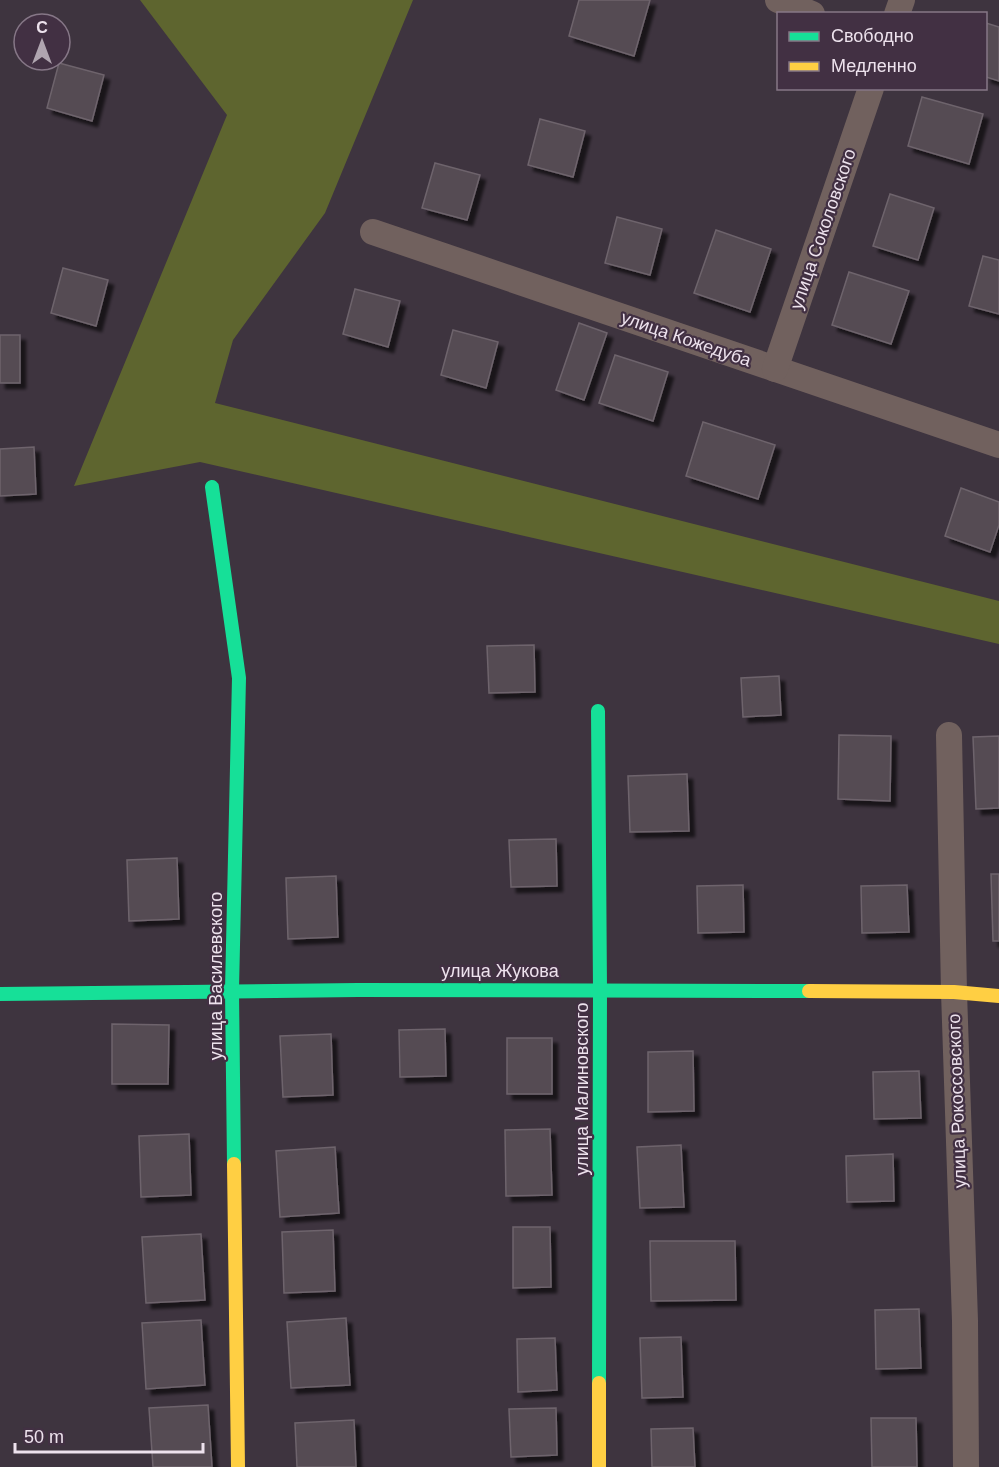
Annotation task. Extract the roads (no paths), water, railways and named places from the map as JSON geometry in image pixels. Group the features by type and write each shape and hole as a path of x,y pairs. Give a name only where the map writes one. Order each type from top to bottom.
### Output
{"street":[{"path":"778,0 807,12"},
{"name":"улица Соколовского","path":"775,369 871,90"},
{"name":"улица Кожедуба","path":"373,232 999,445"},
{"name":"улица Василевского","path":"213,487 239,678 232,990 238,1467"},
{"name":"улица Малиновского","path":"598,711 599,1467"},
{"name":"улица Рокоссовского","path":"949,735 954,992 965,1320 966,1467"},
{"name":"улица Жукова","path":"0,994 232,990 600,989 954,992 999,996"}]}
